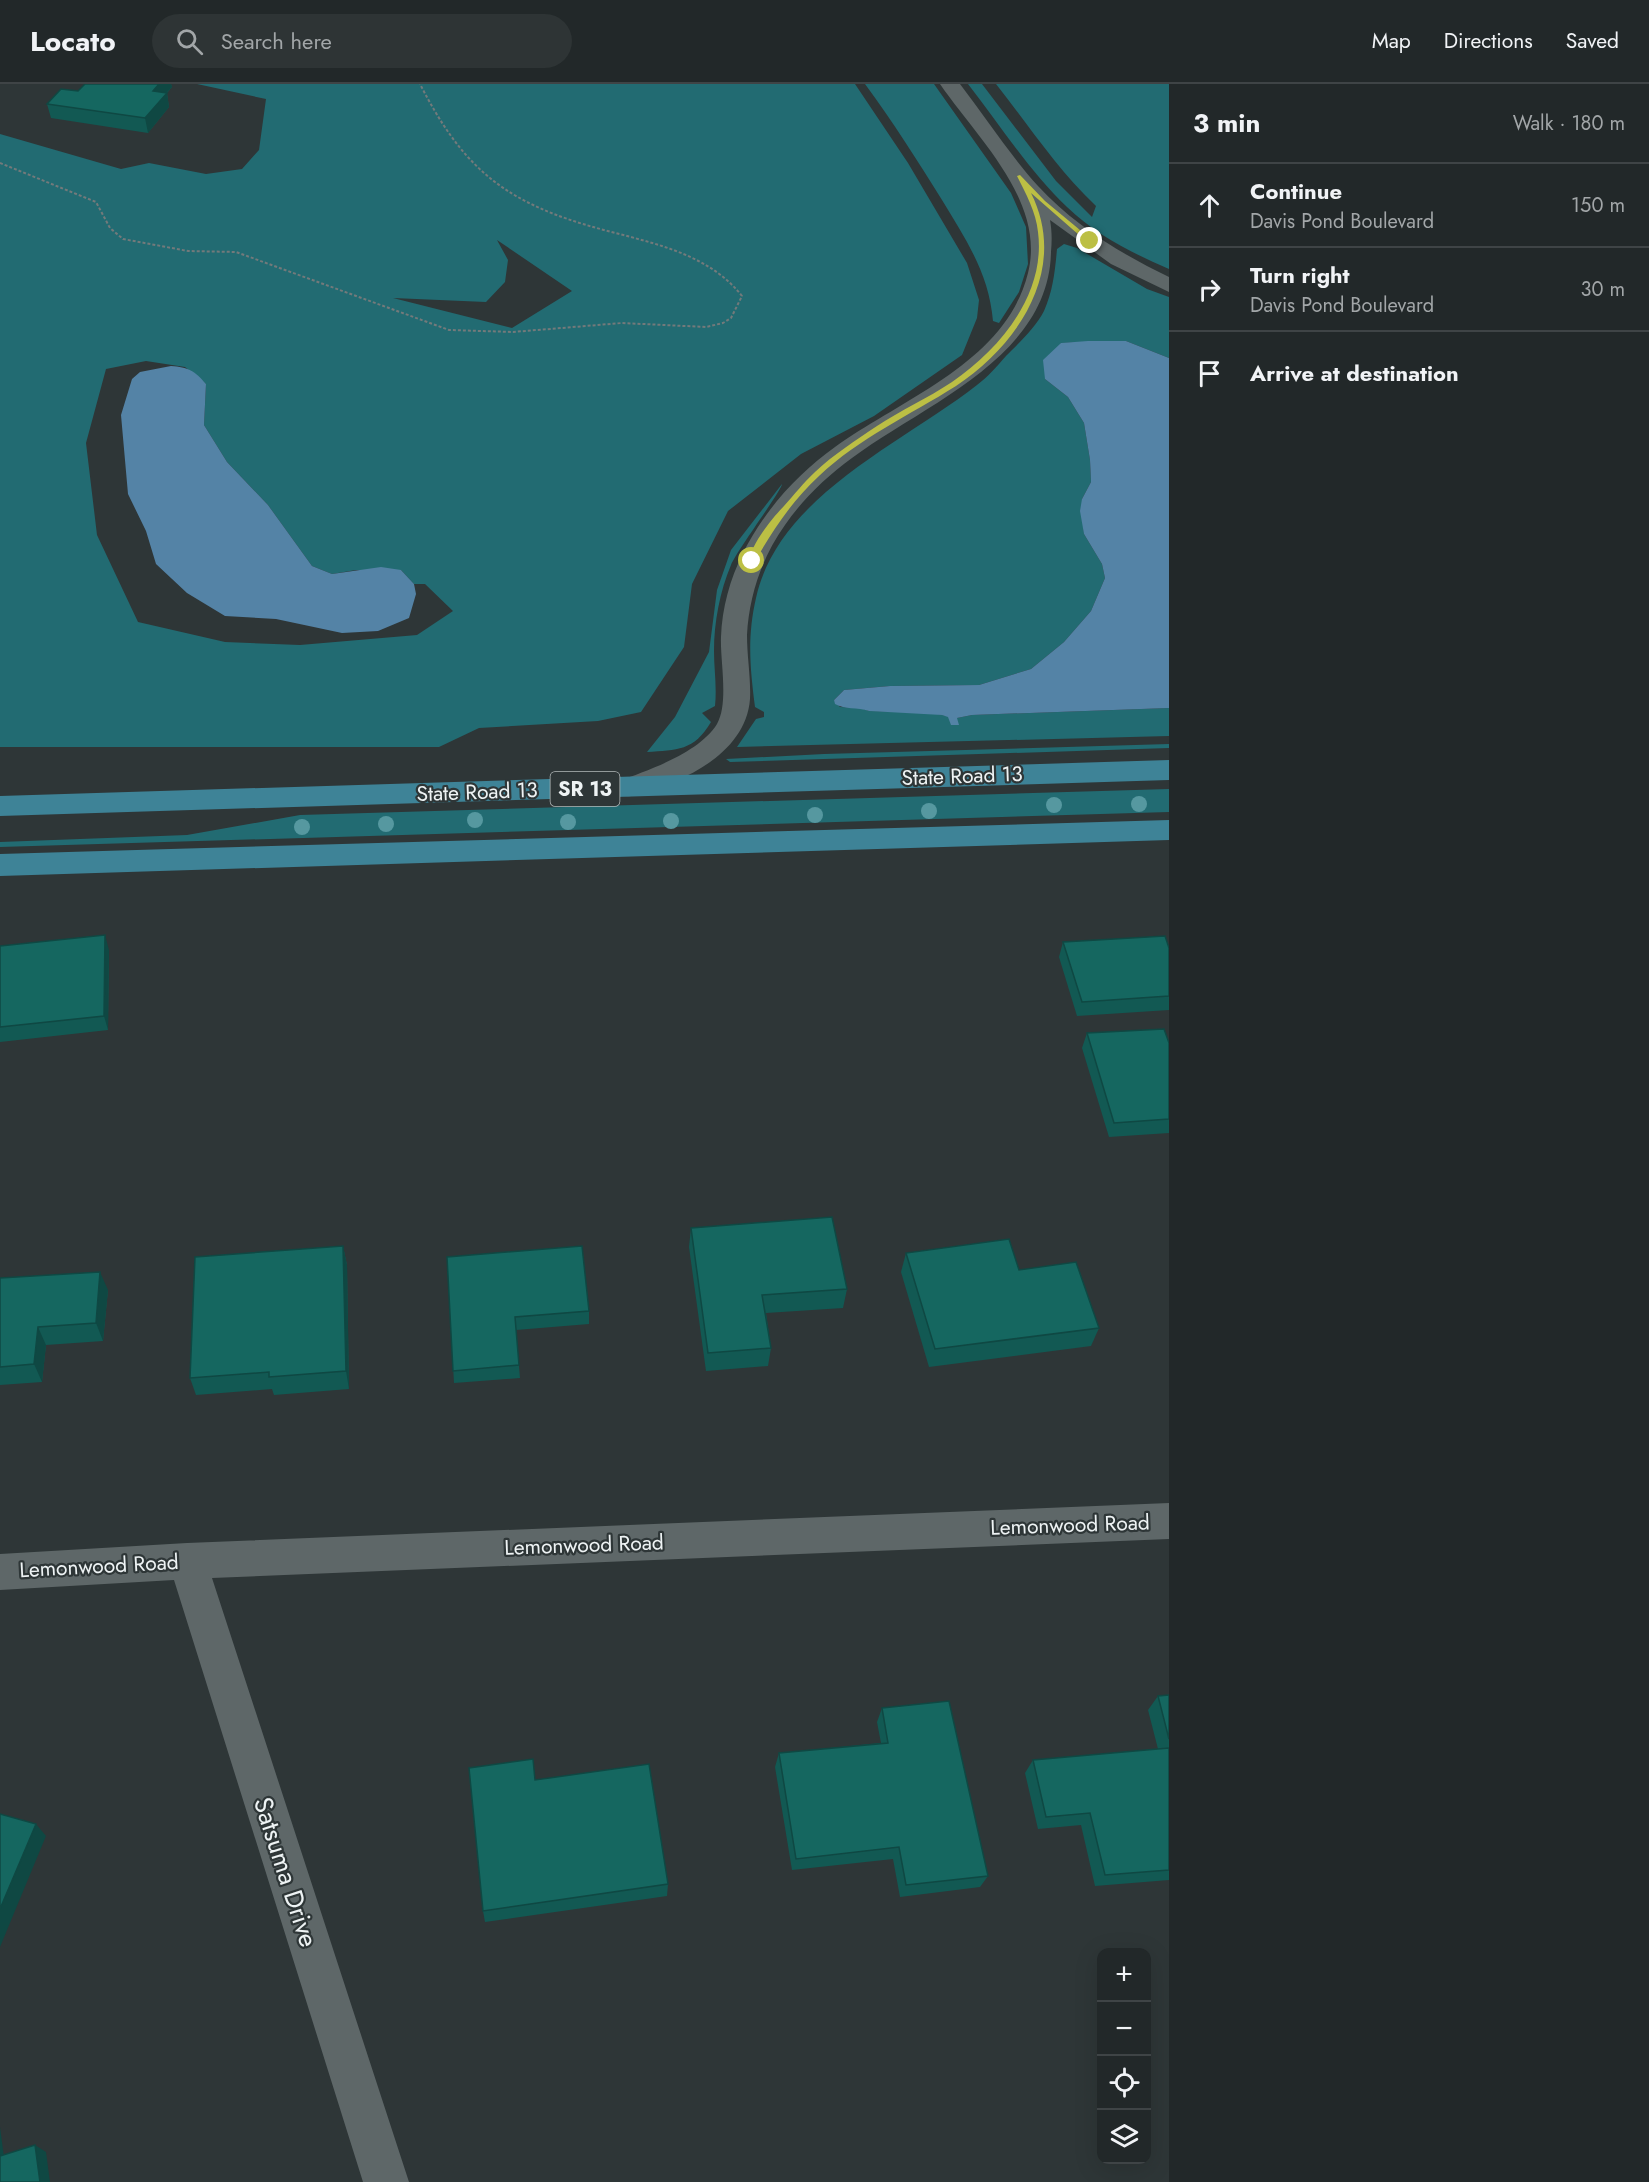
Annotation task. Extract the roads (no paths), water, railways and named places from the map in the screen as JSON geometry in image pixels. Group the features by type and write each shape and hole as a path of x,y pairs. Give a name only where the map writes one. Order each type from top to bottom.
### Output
{"main road":[{"name":"State Road 13","path":"0,806 1169,770"},
{"path":"0,865 1169,830"}],"street":[{"path":"950,84 1042,202 1090,241 1138,271 1169,285"},
{"path":"629,788 681,769 706,753 730,726 736,700 734,621 752,561 778,516 817,474 843,453 880,427 954,383 978,364 1009,332 1025,310 1038,276 1042,252 1041,230 1033,202 1020,176"},
{"name":"Lemonwood Road","path":"0,1572 187,1561 1169,1521"},
{"name":"Satsuma Drive","path":"187,1561 386,2182"}]}
